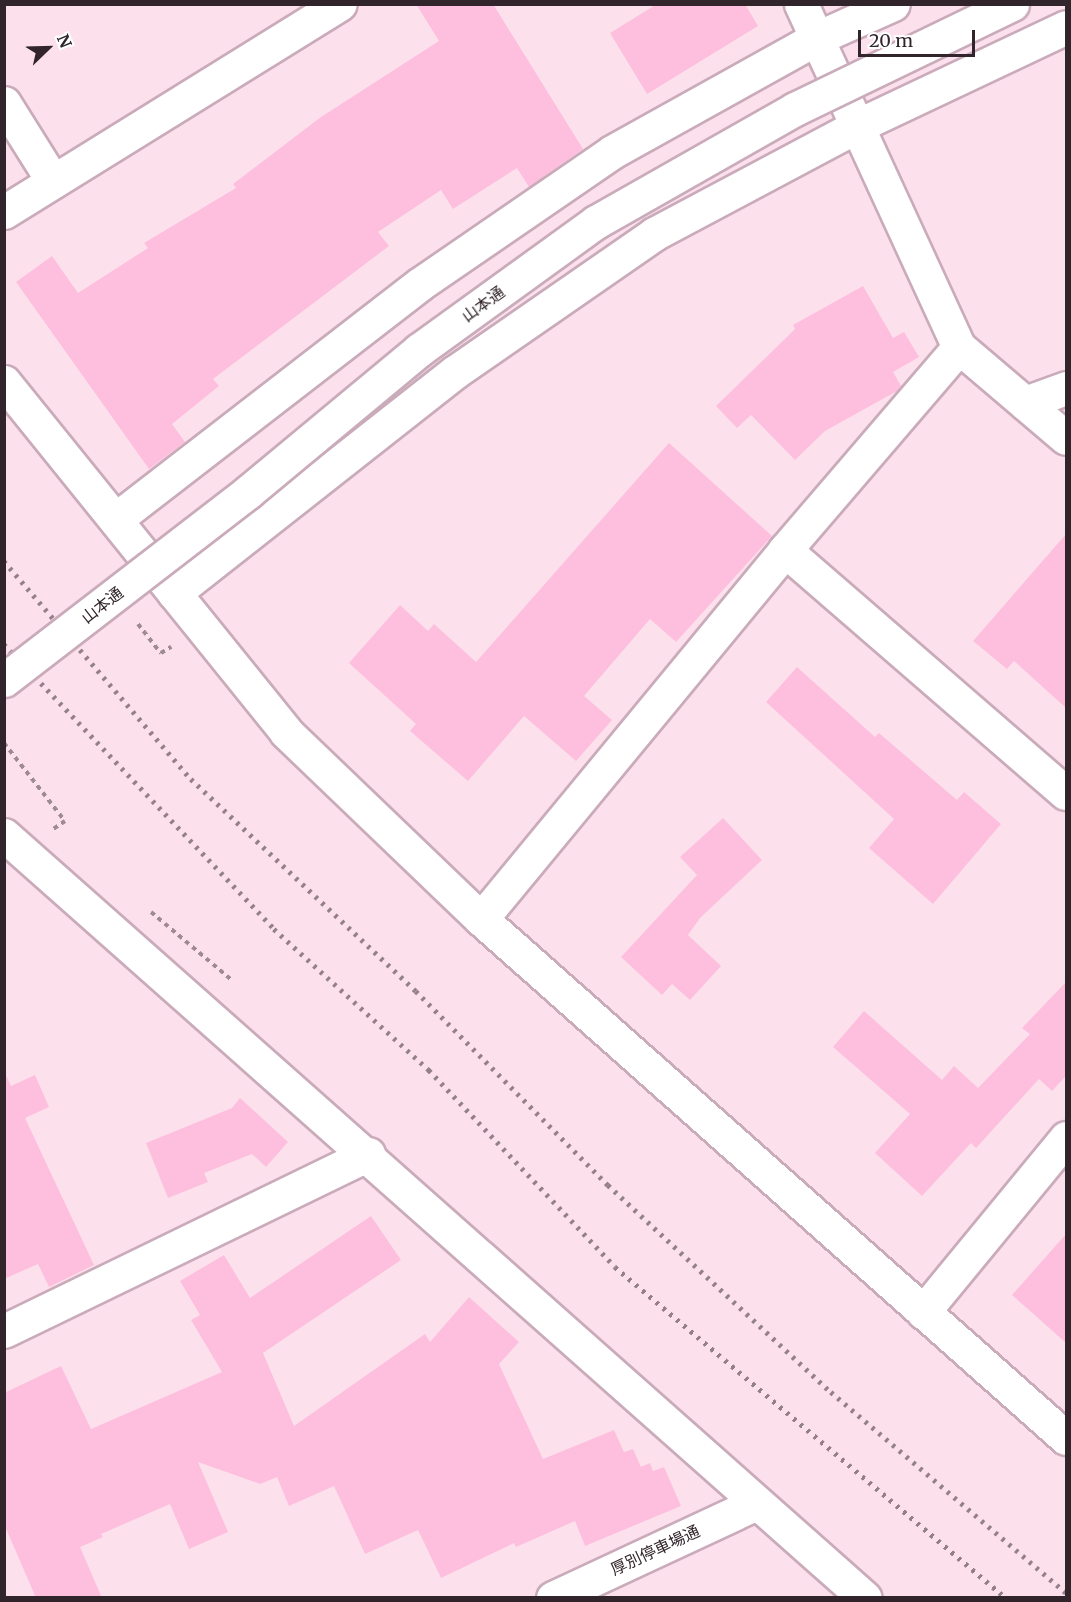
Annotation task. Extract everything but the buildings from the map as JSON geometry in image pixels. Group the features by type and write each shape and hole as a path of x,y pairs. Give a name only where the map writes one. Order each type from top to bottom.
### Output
{"street":[{"path":"4,212 340,4"},
{"path":"801,4 959,347 1066,438"},
{"path":"116,519 420,284 612,152 817,38 893,4"},
{"name":"山本通","path":"4,680 248,492 419,350 596,222 795,109 1012,4"},
{"path":"174,593 455,372 654,234 857,126 1066,27"},
{"path":"4,104 53,181"},
{"path":"481,919 785,550 959,347"},
{"path":"4,382 286,732 481,919 1066,1438"},
{"path":"1025,403 1066,388"},
{"path":"785,550 1066,793"},
{"path":"4,835 368,1154 865,1598"},
{"path":"922,1312 1066,1137"},
{"path":"4,1331 368,1154"},
{"name":"厚別停車場通","path":"553,1598 756,1503"}],"path":[{"path":"4,743 65,821 52,829 61,837"},
{"path":"143,905 233,981"}],"railway":[{"path":"4,561 191,779 416,991 608,1185 831,1392 1066,1593"},
{"path":"4,644 274,929 429,1070 615,1267 1006,1598"}]}
